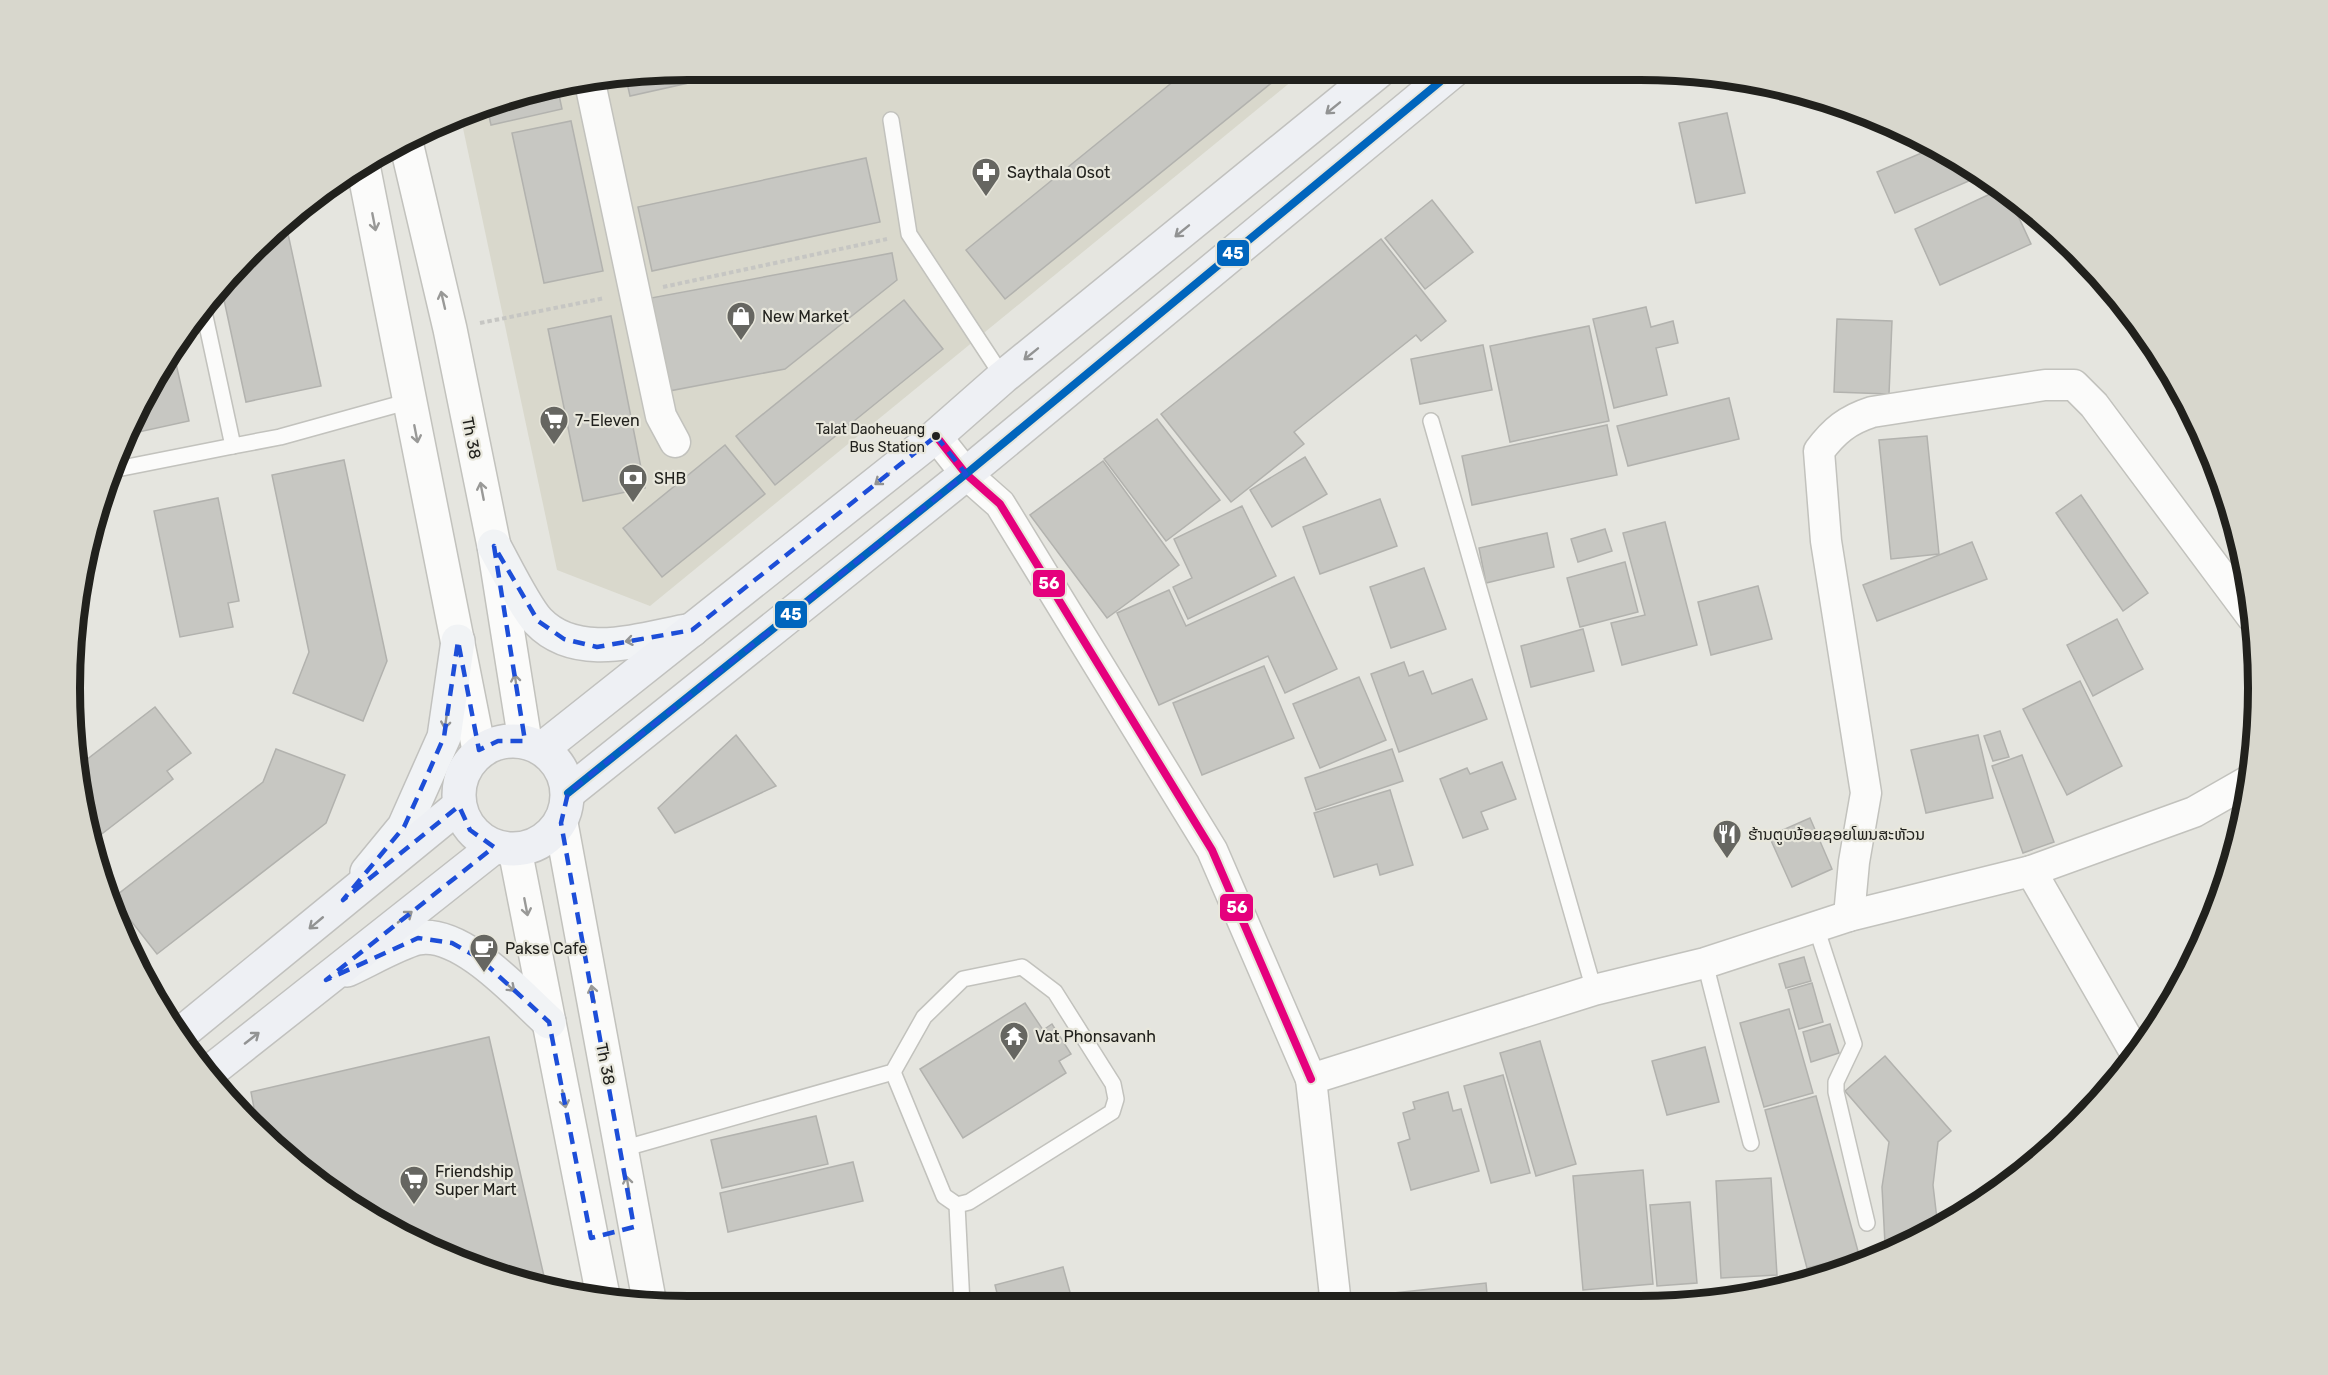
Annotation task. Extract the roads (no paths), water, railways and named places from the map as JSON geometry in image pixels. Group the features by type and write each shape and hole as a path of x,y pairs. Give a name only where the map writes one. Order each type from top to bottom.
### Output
{"highway":[{"path":"534,744 692,630 936,436 1003,377 1368,80"},
{"path":"564,808 562,768 534,744 498,741 479,750 461,775 459,806 470,830 504,848 533,846 549,836 564,808 1441,80"},
{"path":"185,1030 459,806"},
{"path":"214,1069 326,980 504,848"}],"main road":[{"path":"494,546 538,621 564,639 597,646 692,630"},
{"path":"343,900 404,827 426,778 444,737 458,641"},
{"path":"326,980 418,938 452,943 479,958 549,1022"}],"street":[{"path":"592,87 661,416 675,442"},
{"name":"Th 38","path":"407,148 450,328 534,744"},
{"path":"365,173 479,750"},
{"path":"1849,916 1854,862 1866,794 1825,530 1819,451 1834,431 1852,418 1872,412 2045,385 2074,385 2094,405 2242,604"},
{"path":"936,436 966,474 1000,504 1212,850 1311,1079 1335,1296"},
{"path":"1311,1079 1594,990 1706,963 1849,916 2031,871 2194,812 2240,786"},
{"name":"Th 38","path":"564,808 634,1227 648,1294"},
{"path":"504,848 549,1022 602,1289"},
{"path":"2031,871 2131,1046"},
{"path":"591,1238 634,1227"}],"lane":[{"path":"891,120 909,234 1003,377"},
{"path":"205,317 233,446"},
{"path":"121,468 280,437 410,401"},
{"path":"1431,421 1594,990"},
{"path":"1816,927 1854,1044 1849,1061 1836,1082 1836,1092 1867,1222"},
{"path":"1706,963 1751,1143"},
{"path":"622,1149 892,1072 924,1017 963,979 1022,967 1055,992 1113,1084 1116,1099 1112,1113 969,1202 957,1205 944,1196 892,1072"},
{"path":"957,1205 962,1296"}],"place":[{"name":"Saythala Osot","path":"986,198"},
{"name":"New Market","path":"741,342"},
{"name":"Talat Daoheuang Bus Station","path":"936,436"},
{"name":"7-Eleven","path":"554,446"},
{"name":"SHB","path":"633,504"},
{"name":"ຮ້ານຕູບນ້ອຍຊອຍໂພນສະຫັວນ","path":"1727,860"},
{"name":"Pakse Cafe","path":"484,974"},
{"name":"Vat Phonsavanh","path":"1014,1062"},
{"name":"Friendship Super Mart","path":"414,1206"}]}
